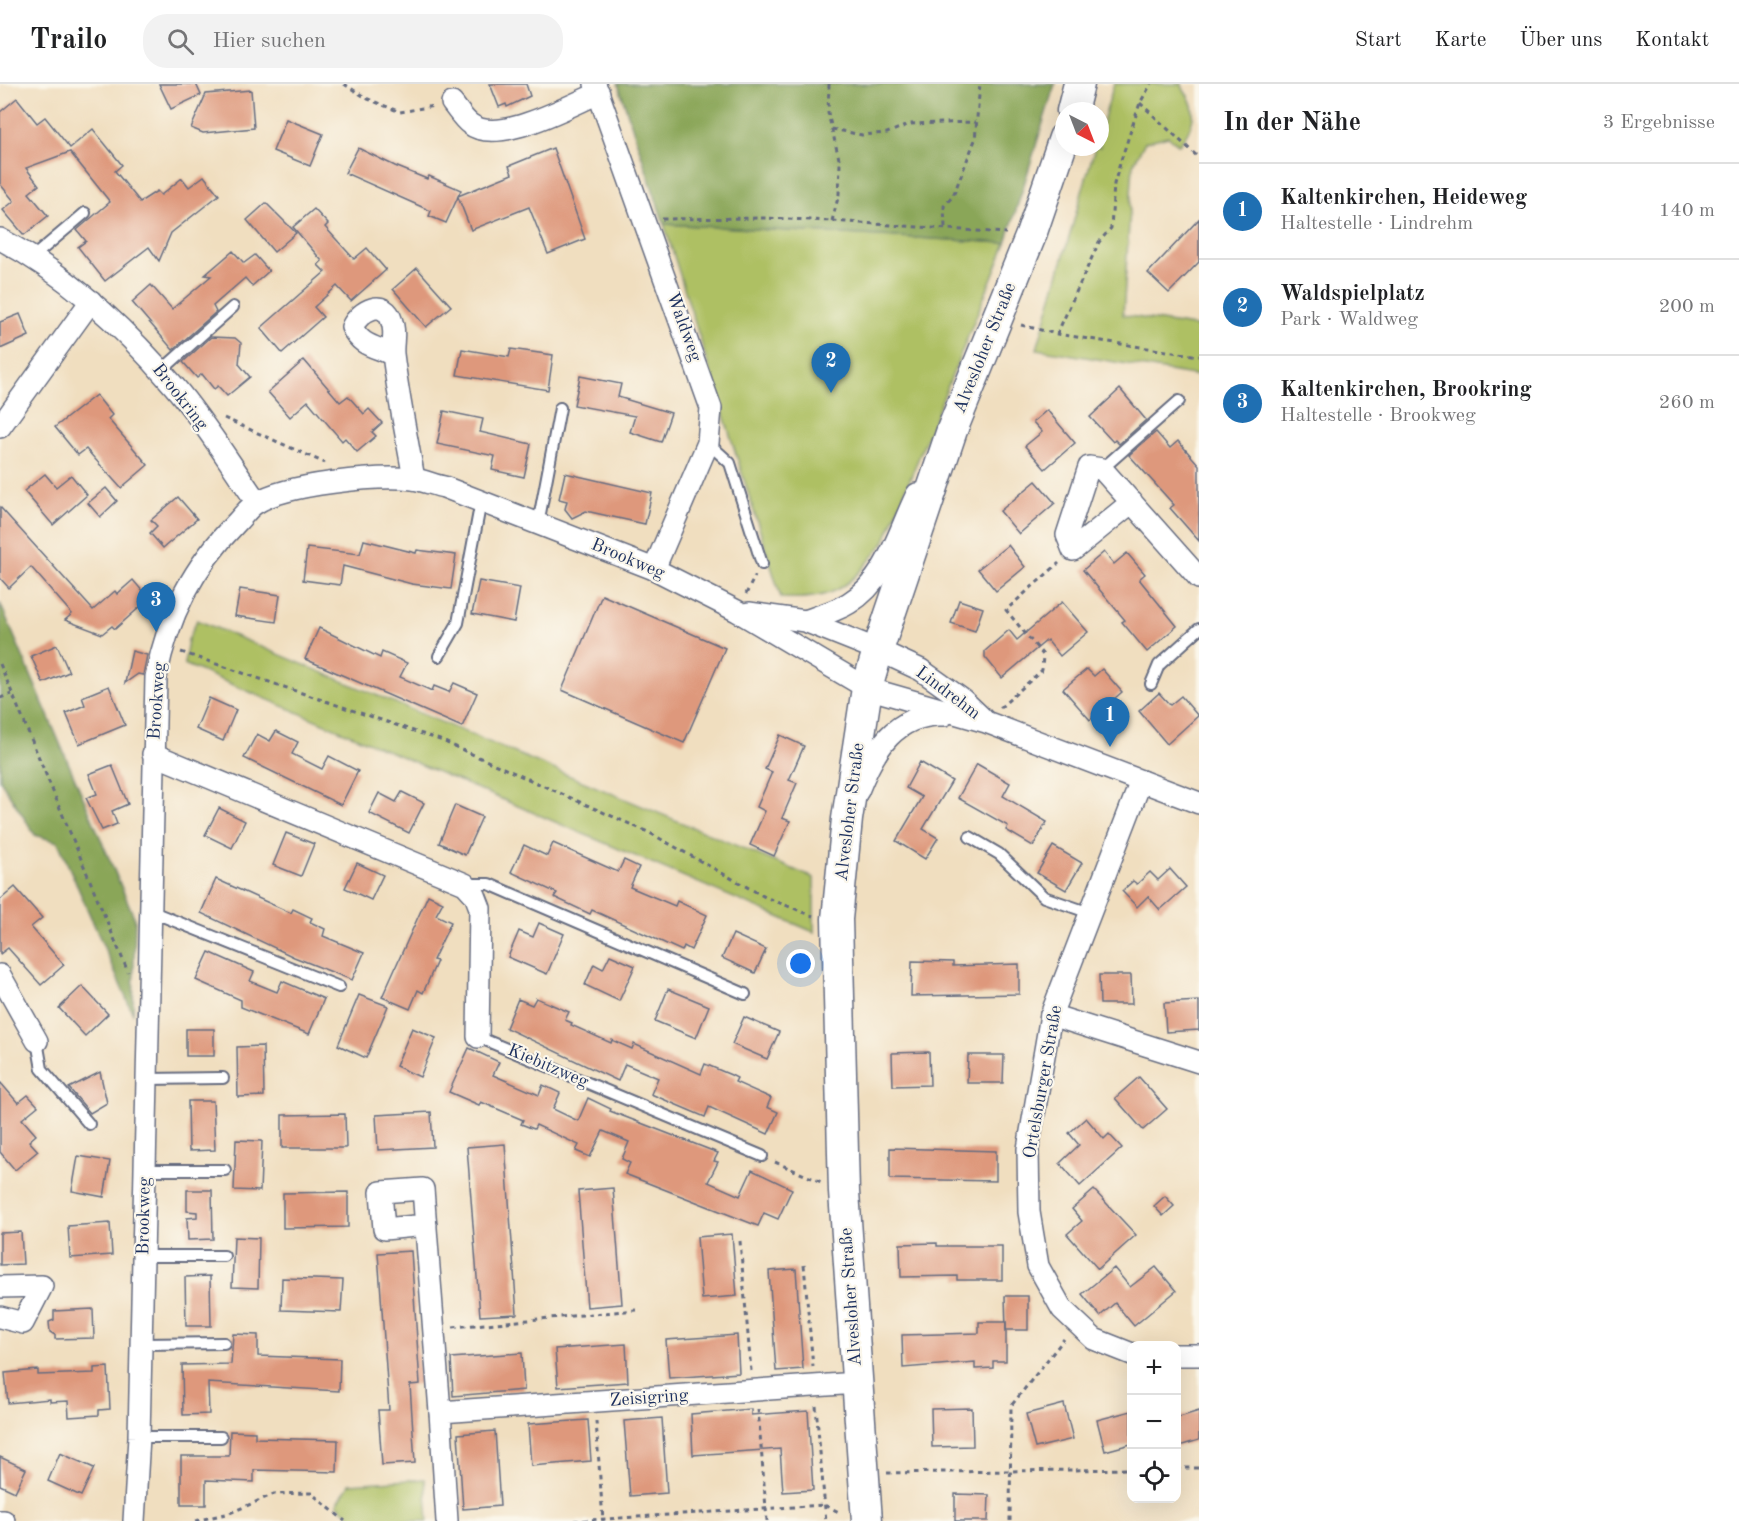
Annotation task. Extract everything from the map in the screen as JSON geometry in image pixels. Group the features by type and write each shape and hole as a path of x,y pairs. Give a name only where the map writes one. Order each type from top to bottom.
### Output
{"street":[{"path":"1074,102 1079,84"},
{"path":"452,103 471,125 490,132 519,127 597,89"},
{"name":"Waldweg","path":"597,89 711,408 708,442 654,569"},
{"name":"Alvesloher Straße","path":"867,1519 844,1192 837,919 847,819 867,688 878,650 952,430 1031,235 1058,156"},
{"name":"Brookring","path":"0,239 33,257 91,301 138,345 188,405 257,502"},
{"path":"0,427 91,301"},
{"path":"393,355 414,479"},
{"path":"805,621 849,603 876,578 952,430"},
{"path":"1132,502 1073,550 1067,535 1089,467 1102,469 1132,502 1199,578"},
{"name":"Brookweg","path":"134,1521 139,1437 156,677 162,647 174,611 196,573 224,536 257,502 301,488 359,479 414,479 482,501 654,569 737,611 867,688"},
{"name":"Brookweg","path":"737,611 805,621 878,650"},
{"name":"Lindrehm","path":"878,650 921,670 963,700 978,719"},
{"name":"Lindrehm","path":"867,688 978,719 1199,803"},
{"path":"847,819 863,778 882,745 897,728 923,715 978,719"},
{"path":"153,754 465,884"},
{"name":"Ortelsburger Straße","path":"1127,1352 1094,1339 1062,1309 1038,1266 1029,1212 1028,1149 1051,1015 1141,781"},
{"name":"Kiebitzweg","path":"465,884 475,895 480,908 478,1037"},
{"path":"0,975 37,1041"},
{"path":"1051,1015 1199,1062"},
{"path":"426,1225 447,1521"},
{"path":"0,1287 42,1287 23,1323 0,1317"},
{"path":"1181,1355 1199,1355"},
{"name":"Zeisigring","path":"440,1412 857,1383"}],"lane":[{"path":"33,257 85,213"},
{"path":"161,371 233,307"},
{"path":"1102,469 1179,401"},
{"path":"538,524 560,408"},
{"path":"708,442 730,463 762,564"},
{"path":"439,656 458,623 482,501"},
{"path":"1150,684 1159,665 1199,629"},
{"path":"970,837 999,854 1044,897 1090,913"},
{"path":"465,884 489,884 745,994"},
{"path":"150,911 339,987"},
{"name":"Kiebitzweg","path":"478,1037 762,1156"},
{"path":"37,1041 42,1069 89,1124"},
{"path":"146,1079 223,1078"},
{"path":"144,1170 225,1170"},
{"path":"143,1256 224,1256"},
{"path":"141,1344 224,1343"},
{"path":"139,1437 220,1437"}],"path":[{"path":"344,84 368,99 400,112 452,103"},
{"path":"829,84 828,113 840,163 839,194 832,220"},
{"path":"945,228 944,206 953,196 975,140 980,84"},
{"path":"1057,334 1099,242 1111,228 1114,184 1140,103 1151,84"},
{"path":"1140,103 1199,158"},
{"path":"832,129 862,135 887,133 910,124 976,122"},
{"path":"646,221 678,217 832,220 1031,235"},
{"path":"996,319 1057,334 1199,356"},
{"path":"188,405 288,446 359,479"},
{"path":"978,719 1042,670 1043,655 1006,610 1073,550"},
{"path":"737,611 762,564"},
{"path":"162,647 440,740 650,833 765,897 808,915 837,919"},
{"path":"0,664 130,977"},
{"path":"0,698 12,693"},
{"path":"762,1156 844,1192"},
{"path":"740,1241 767,1521"},
{"path":"434,1329 636,1310"},
{"path":"1011,1521 1011,1406 1077,1323"},
{"path":"594,1401 603,1520"},
{"path":"1181,1468 1199,1468"},
{"path":"864,1474 1127,1469"},
{"path":"195,1521 230,1513 274,1494 311,1492 345,1521"},
{"path":"574,1521 824,1505 841,1513 867,1519"}],"green space":[{"path":"618,84 1055,84 1006,243 664,224"},
{"path":"1114,84 1182,84 1193,109 1192,122 1179,145 1168,136 1145,142 1133,165 1123,315 1199,327 1199,376 1037,349 1092,156 1109,156 1109,102"},
{"path":"664,224 1006,243 884,543 852,579 830,593 800,598 781,598"},
{"path":"0,603 135,919 133,1014 58,842 35,835 0,780"},
{"path":"197,620 814,878 814,932 184,664 188,640"},
{"path":"425,1479 428,1521 357,1521 337,1504 349,1484"}],"building":[{"path":"159,84 196,84 201,95 171,109"},
{"path":"490,84 526,84 530,96 507,107 506,104 499,107"},
{"path":"251,90 254,128 203,133 191,128 206,94"},
{"path":"17,98 37,123 45,117 70,148 93,129 122,165 115,171 140,202 157,191 161,195 182,178 189,187 204,176 219,195 171,233 159,261 149,247 105,281 78,247 86,241 77,230 110,202 70,152 26,168 39,185 29,193 48,216 24,235 3,210 14,201 0,184 0,112"},
{"path":"286,119 323,134 310,166 273,151"},
{"path":"358,148 395,166 427,179 429,176 461,190 458,196 512,174 509,166 553,148 585,239 548,254 529,207 471,230 458,197 446,223 429,216 431,211 345,173"},
{"path":"266,203 296,233 274,252 247,220"},
{"path":"314,209 328,224 325,227 354,259 367,248 386,270 351,301 337,286 314,307 323,317 282,353 261,328 325,272 318,265 322,261 293,227"},
{"path":"1199,219 1199,262 1169,293 1148,273"},
{"path":"233,251 244,263 255,255 269,271 252,286 245,278 213,306 216,312 173,350 132,302 151,285 172,309 211,276 205,275"},
{"path":"417,268 451,306 426,327 393,289"},
{"path":"20,314 29,336 0,349 0,322"},
{"path":"211,337 235,338 241,343 239,364 250,377 227,396 218,386 214,389 202,374 197,378 183,362"},
{"path":"462,349 509,357 511,349 553,355 548,390 457,375"},
{"path":"304,360 340,402 348,396 364,414 369,409 382,423 372,432 376,436 357,452 345,438 342,441 308,401 290,417 268,392"},
{"path":"580,376 621,384 618,397 671,413 661,442 630,432 635,416 574,405"},
{"path":"1120,389 1146,420 1119,444 1115,440 1113,442 1090,417"},
{"path":"96,395 112,415 108,419 148,465 121,488 86,449 78,455 55,427"},
{"path":"1047,410 1075,443 1045,469 1025,446 1042,432 1033,422"},
{"path":"444,411 483,419 480,432 531,444 524,477 492,470 495,456 437,444"},
{"path":"1156,432 1170,448 1178,441 1199,465 1199,541 1170,508 1174,505 1129,455"},
{"path":"565,473 652,493 645,524 586,511 572,518 565,509 567,501 559,499"},
{"path":"45,474 56,487 71,475 87,495 53,525 24,491"},
{"path":"1036,481 1055,503 1019,534 1000,511"},
{"path":"106,488 117,501 100,517 88,503"},
{"path":"178,497 197,519 163,548 150,533 157,526 151,520"},
{"path":"0,507 93,610 115,591 117,594 133,580 149,599 115,629 112,626 102,634 65,620 72,614 31,567 9,588 0,578"},
{"path":"364,540 416,553 417,550 456,555 451,589 412,584 343,566 340,585 303,580 307,548 360,554"},
{"path":"1008,545 1025,567 996,591 978,569"},
{"path":"1104,552 1114,564 1127,553 1145,574 1139,579 1177,626 1147,652 1122,622 1125,620 1083,570"},
{"path":"479,581 520,588 514,622 472,614"},
{"path":"240,589 280,595 276,622 235,616"},
{"path":"602,595 725,648 684,743 562,690"},
{"path":"959,600 983,608 975,631 951,623"},
{"path":"1062,602 1088,632 1060,656 1047,640 1002,678 985,657 985,651 1009,630 1017,640"},
{"path":"319,628 380,658 382,652 407,663 400,677 432,691 434,686 449,692 454,683 477,693 462,727 305,659"},
{"path":"57,645 69,672 43,683 31,656"},
{"path":"132,651 147,655 143,675 138,674 125,683"},
{"path":"1087,669 1094,676 1102,669 1122,692 1090,720 1063,689"},
{"path":"109,686 125,725 79,744 66,713 85,705 82,697"},
{"path":"1159,693 1170,705 1181,696 1198,716 1167,744 1139,711"},
{"path":"209,698 236,710 223,741 196,729"},
{"path":"276,731 298,742 292,754 322,769 329,756 358,771 341,805 244,758 257,734 270,741"},
{"path":"780,735 804,746 789,780 797,783 782,818 790,821 774,856 750,845 765,811 757,807 772,772 765,769"},
{"path":"920,762 952,781 923,829 938,838 925,859 896,841 922,797 906,788"},
{"path":"977,764 1010,783 1003,796 1047,822 1033,846 1006,830 1008,826 958,798"},
{"path":"112,765 128,804 112,811 117,824 102,830 86,798 97,794 89,774"},
{"path":"402,792 424,803 409,833 369,813 379,793 396,802"},
{"path":"455,805 482,817 465,855 439,843"},
{"path":"219,808 245,821 232,848 205,835"},
{"path":"286,833 314,844 301,876 273,865"},
{"path":"553,843 618,872 624,860 639,867 630,887 675,906 677,901 707,915 691,950 684,946 682,951 592,910 590,914 554,897 557,893 511,872 524,845 547,856"},
{"path":"1053,846 1082,863 1066,890 1037,873"},
{"path":"357,863 383,875 371,900 345,888"},
{"path":"1170,869 1186,887 1160,910 1148,896 1137,907 1122,891 1133,881 1137,884 1150,872 1158,880"},
{"path":"216,879 291,913 293,909 312,918 310,922 325,929 323,936 364,953 352,980 294,957 201,913"},
{"path":"15,887 42,918 31,927 64,965 41,985 8,948 0,954 0,900"},
{"path":"428,895 443,902 436,915 451,922 433,960 437,961 423,993 418,990 410,1009 382,997"},
{"path":"539,923 564,934 547,974 508,957 519,931 533,937"},
{"path":"733,934 766,949 755,973 722,958"},
{"path":"209,952 254,972 250,981 277,992 282,981 324,999 309,1034 241,1007 241,1000 196,980"},
{"path":"610,955 635,966 619,1001 585,985 594,964 603,969"},
{"path":"912,961 953,962 953,966 1019,964 1019,994 911,996"},
{"path":"1099,975 1131,975 1132,1004 1100,1004"},
{"path":"82,986 108,1014 85,1036 59,1008"},
{"path":"668,989 709,1006 696,1038 655,1021"},
{"path":"359,995 388,1006 366,1058 338,1045"},
{"path":"536,998 569,1012 565,1020 572,1023 571,1025 611,1043 612,1040 632,1049 634,1044 701,1074 705,1064 737,1078 735,1082 771,1098 767,1107 778,1112 768,1134 709,1107 705,1117 651,1094 658,1078 625,1064 618,1081 506,1028 518,999 532,1005"},
{"path":"1199,1001 1199,1030 1166,1032 1164,1003"},
{"path":"744,1017 779,1032 767,1059 732,1044"},
{"path":"412,1028 436,1038 420,1077 396,1066"},
{"path":"186,1029 214,1029 214,1056 186,1056"},
{"path":"263,1046 264,1096 238,1097 237,1047"},
{"path":"469,1048 499,1062 493,1075 539,1095 543,1085 560,1093 553,1109 578,1121 588,1098 611,1109 610,1111 718,1153 714,1161 718,1162 708,1182 740,1196 752,1170 792,1189 778,1219 764,1213 758,1226 625,1174 630,1163 622,1159 629,1142 603,1131 590,1157 576,1151 579,1145 536,1125 534,1129 521,1124 523,1120 481,1102 479,1105 449,1092"},
{"path":"929,1052 930,1085 893,1086 892,1053"},
{"path":"968,1055 1004,1055 1003,1083 967,1083"},
{"path":"100,1072 107,1103 90,1113 69,1088"},
{"path":"1139,1077 1167,1109 1143,1130 1115,1098"},
{"path":"0,1082 18,1103 28,1095 38,1106 22,1119 36,1135 29,1141 38,1151 15,1170 0,1152"},
{"path":"188,1101 213,1101 215,1150 189,1151"},
{"path":"431,1112 433,1147 378,1150 376,1115"},
{"path":"345,1114 346,1148 282,1148 282,1115"},
{"path":"1086,1118 1104,1139 1109,1134 1122,1148 1080,1186 1060,1163 1079,1145 1069,1133"},
{"path":"236,1140 262,1141 260,1191 234,1190"},
{"path":"505,1144 517,1314 480,1316 467,1147"},
{"path":"890,1148 996,1151 996,1181 890,1179"},
{"path":"78,1156 110,1161 104,1197 72,1191"},
{"path":"613,1188 622,1304 587,1307 578,1191"},
{"path":"187,1190 212,1190 213,1239 188,1240 187,1218 197,1217 197,1212 187,1211"},
{"path":"1094,1190 1136,1235 1098,1269 1067,1234 1082,1221 1072,1209"},
{"path":"348,1192 348,1227 283,1228 283,1193"},
{"path":"1165,1196 1174,1206 1163,1216 1154,1206"},
{"path":"110,1223 112,1255 70,1258 68,1226"},
{"path":"21,1232 23,1264 0,1265 0,1233"},
{"path":"732,1234 737,1296 702,1299 697,1237"},
{"path":"234,1237 259,1238 258,1288 232,1287"},
{"path":"937,1243 937,1246 1002,1246 1002,1280 957,1280 957,1276 901,1277 900,1244"},
{"path":"411,1251 420,1384 410,1385 415,1463 382,1465 378,1410 389,1410 378,1253"},
{"path":"1156,1267 1176,1291 1134,1326 1115,1303 1100,1316 1082,1294 1114,1268 1130,1287"},
{"path":"796,1269 803,1369 776,1371 769,1271"},
{"path":"210,1276 211,1326 186,1326 185,1277"},
{"path":"282,1278 343,1280 341,1312 281,1310"},
{"path":"1005,1296 1028,1296 1028,1330 1006,1330"},
{"path":"93,1309 94,1338 55,1339 55,1335 50,1332 49,1322 54,1320 54,1311"},
{"path":"979,1322 1006,1322 1006,1361 993,1361 993,1368 975,1369 975,1362 903,1368 902,1335 979,1333"},
{"path":"233,1334 258,1335 258,1356 340,1359 339,1391 208,1383 209,1414 183,1415 182,1365 231,1364"},
{"path":"737,1335 739,1373 669,1378 666,1340"},
{"path":"626,1344 628,1382 558,1387 555,1349"},
{"path":"522,1353 524,1390 453,1396 451,1358"},
{"path":"108,1367 110,1409 99,1410 99,1415 69,1417 68,1401 50,1402 50,1399 8,1403 5,1373 38,1370 38,1375 94,1373 94,1368"},
{"path":"1064,1404 1073,1439 1035,1448 1026,1414"},
{"path":"972,1408 973,1446 932,1447 931,1409"},
{"path":"751,1409 751,1415 808,1411 813,1490 783,1492 780,1449 693,1455 691,1414"},
{"path":"1199,1411 1199,1440 1181,1445 1181,1416"},
{"path":"1127,1412 1127,1445 1105,1451 1097,1420"},
{"path":"662,1418 667,1493 630,1496 624,1421"},
{"path":"588,1420 591,1461 531,1466 528,1424"},
{"path":"230,1431 255,1432 255,1438 338,1440 337,1472 254,1470 254,1482 206,1480 206,1505 181,1505 181,1456 229,1456"},
{"path":"495,1431 500,1506 463,1509 458,1434"},
{"path":"60,1453 94,1468 81,1496 48,1481"},
{"path":"0,1457 26,1469 15,1492 0,1485"},
{"path":"955,1494 989,1495 988,1521 955,1521"}],"place":[{"name":"Waldspielplatz","path":"831,393"},
{"name":"Kaltenkirchen, Brookring","path":"156,632"},
{"name":"Kaltenkirchen, Heideweg","path":"1110,747"}]}
